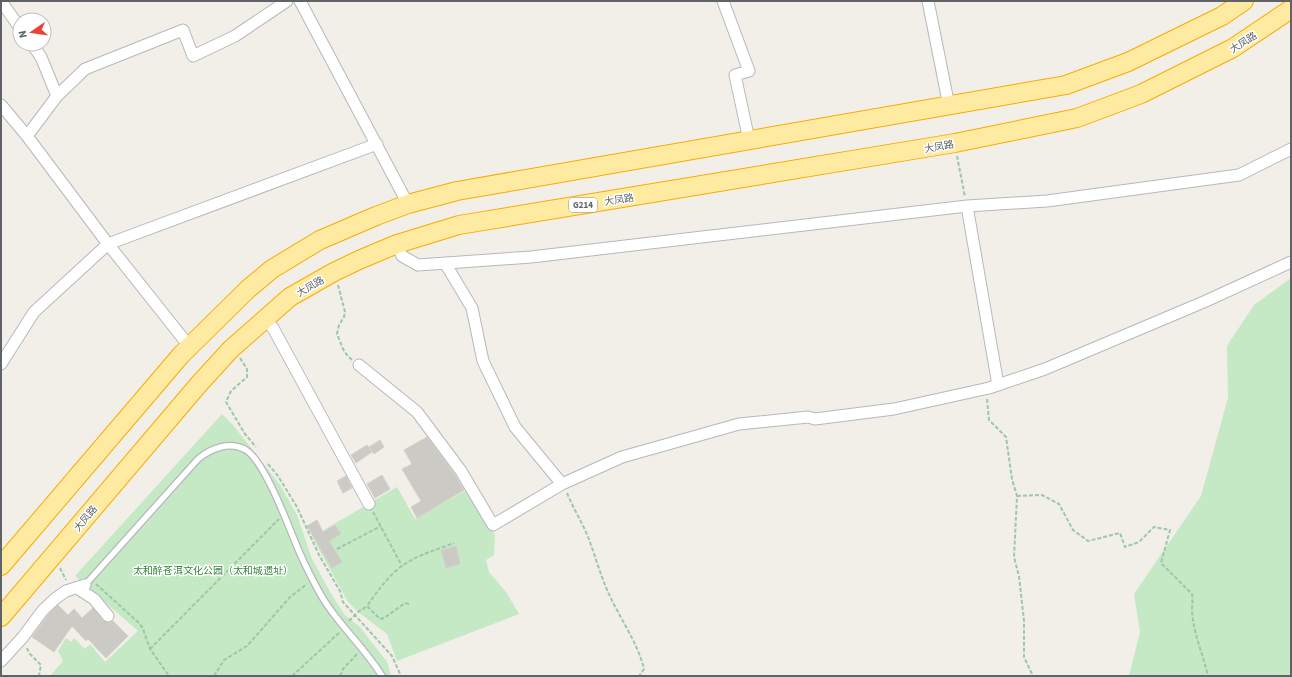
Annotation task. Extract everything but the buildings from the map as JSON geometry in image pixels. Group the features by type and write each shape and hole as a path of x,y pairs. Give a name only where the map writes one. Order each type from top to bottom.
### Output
{"highway":[{"path":"1,566 189,346 248,289 272,269 320,240 408,204 457,191 1066,86 1128,62 1222,16 1244,1"},
{"name":"大凤路","path":"1,617 194,390 231,349 290,297 334,272 359,260 397,244 459,225 955,143 1077,118 1141,94 1233,48 1291,9"}],"street":[{"path":"1,1 12,17"},
{"path":"27,136 57,96 85,69 184,30 194,56 235,36 287,1"},
{"path":"300,1 408,204"},
{"path":"723,1 748,71 735,75 749,140"},
{"path":"928,1 949,106"},
{"path":"38,52 57,96"},
{"path":"1,105 27,136 108,244 189,346"},
{"path":"1,364 34,312 108,244 377,144"},
{"path":"397,244 402,256 418,265 531,257 967,206 1047,201 1239,175 1291,149"},
{"path":"967,206 991,391"},
{"path":"359,365 417,412 461,472 494,525 562,484 622,456 738,424 808,417 815,419 857,414 894,409 991,391 1199,304 1291,262"},
{"path":"445,263 472,308 483,361 515,427 562,484"},
{"path":"265,319 273,328 369,504"},
{"path":"1,661 23,637 43,610 62,593 81,585 108,616"}],"lane":[{"path":"81,585 198,459 215,448 236,446 246,450 253,456 274,491 313,580 330,610 382,676"}],"path":[{"path":"955,143 967,206"},
{"path":"338,281 340,298 345,312 337,334 339,342 347,355 359,365"},
{"path":"231,349 239,357 247,369 247,377 231,391 226,402 245,434 258,450"},
{"path":"991,391 989,420 1006,438 1012,478 1017,496 1014,557 1020,576 1024,621 1024,657 1033,676"},
{"path":"266,460 278,476 297,507 319,555 340,591 343,602 392,656 401,676"},
{"path":"562,484 587,536 607,590 623,623 633,639 644,669 640,676"},
{"path":"1017,496 1042,495 1059,504 1074,530 1088,542 1120,533 1125,547 1139,542 1154,527 1170,530 1161,563 1192,594 1192,610 1200,650 1205,660 1208,676"},
{"path":"369,504 402,566"},
{"path":"150,648 283,514"},
{"path":"337,549 381,526"},
{"path":"292,676 344,628 355,615 367,606 376,593 402,566 420,556 454,543"},
{"path":"60,568 81,585 140,624 150,648 169,676"},
{"path":"214,676 224,660 247,646 290,597 313,580"},
{"path":"367,606 380,618 384,618 405,603 409,604"},
{"path":"23,637 29,653 41,665 39,676"},
{"path":"340,676 343,669 356,656 360,647"}],"green space":[{"path":"1291,278 1291,676 1129,676 1140,632 1134,594 1201,496 1228,398 1227,346 1254,305"},
{"name":"太和醉苍洱文化公园（太和城遗址）","path":"222,414 233,425 280,485 297,515 312,559 333,597 345,615 360,627 387,662 391,676 50,676 63,661 58,651 66,638 71,642 74,638 85,649 90,644 105,662 138,631 75,576"},
{"path":"397,487 415,519 468,489 495,535 494,555 486,560 489,572 506,592 519,614 397,661 387,634 358,612 348,602 312,537"}]}
